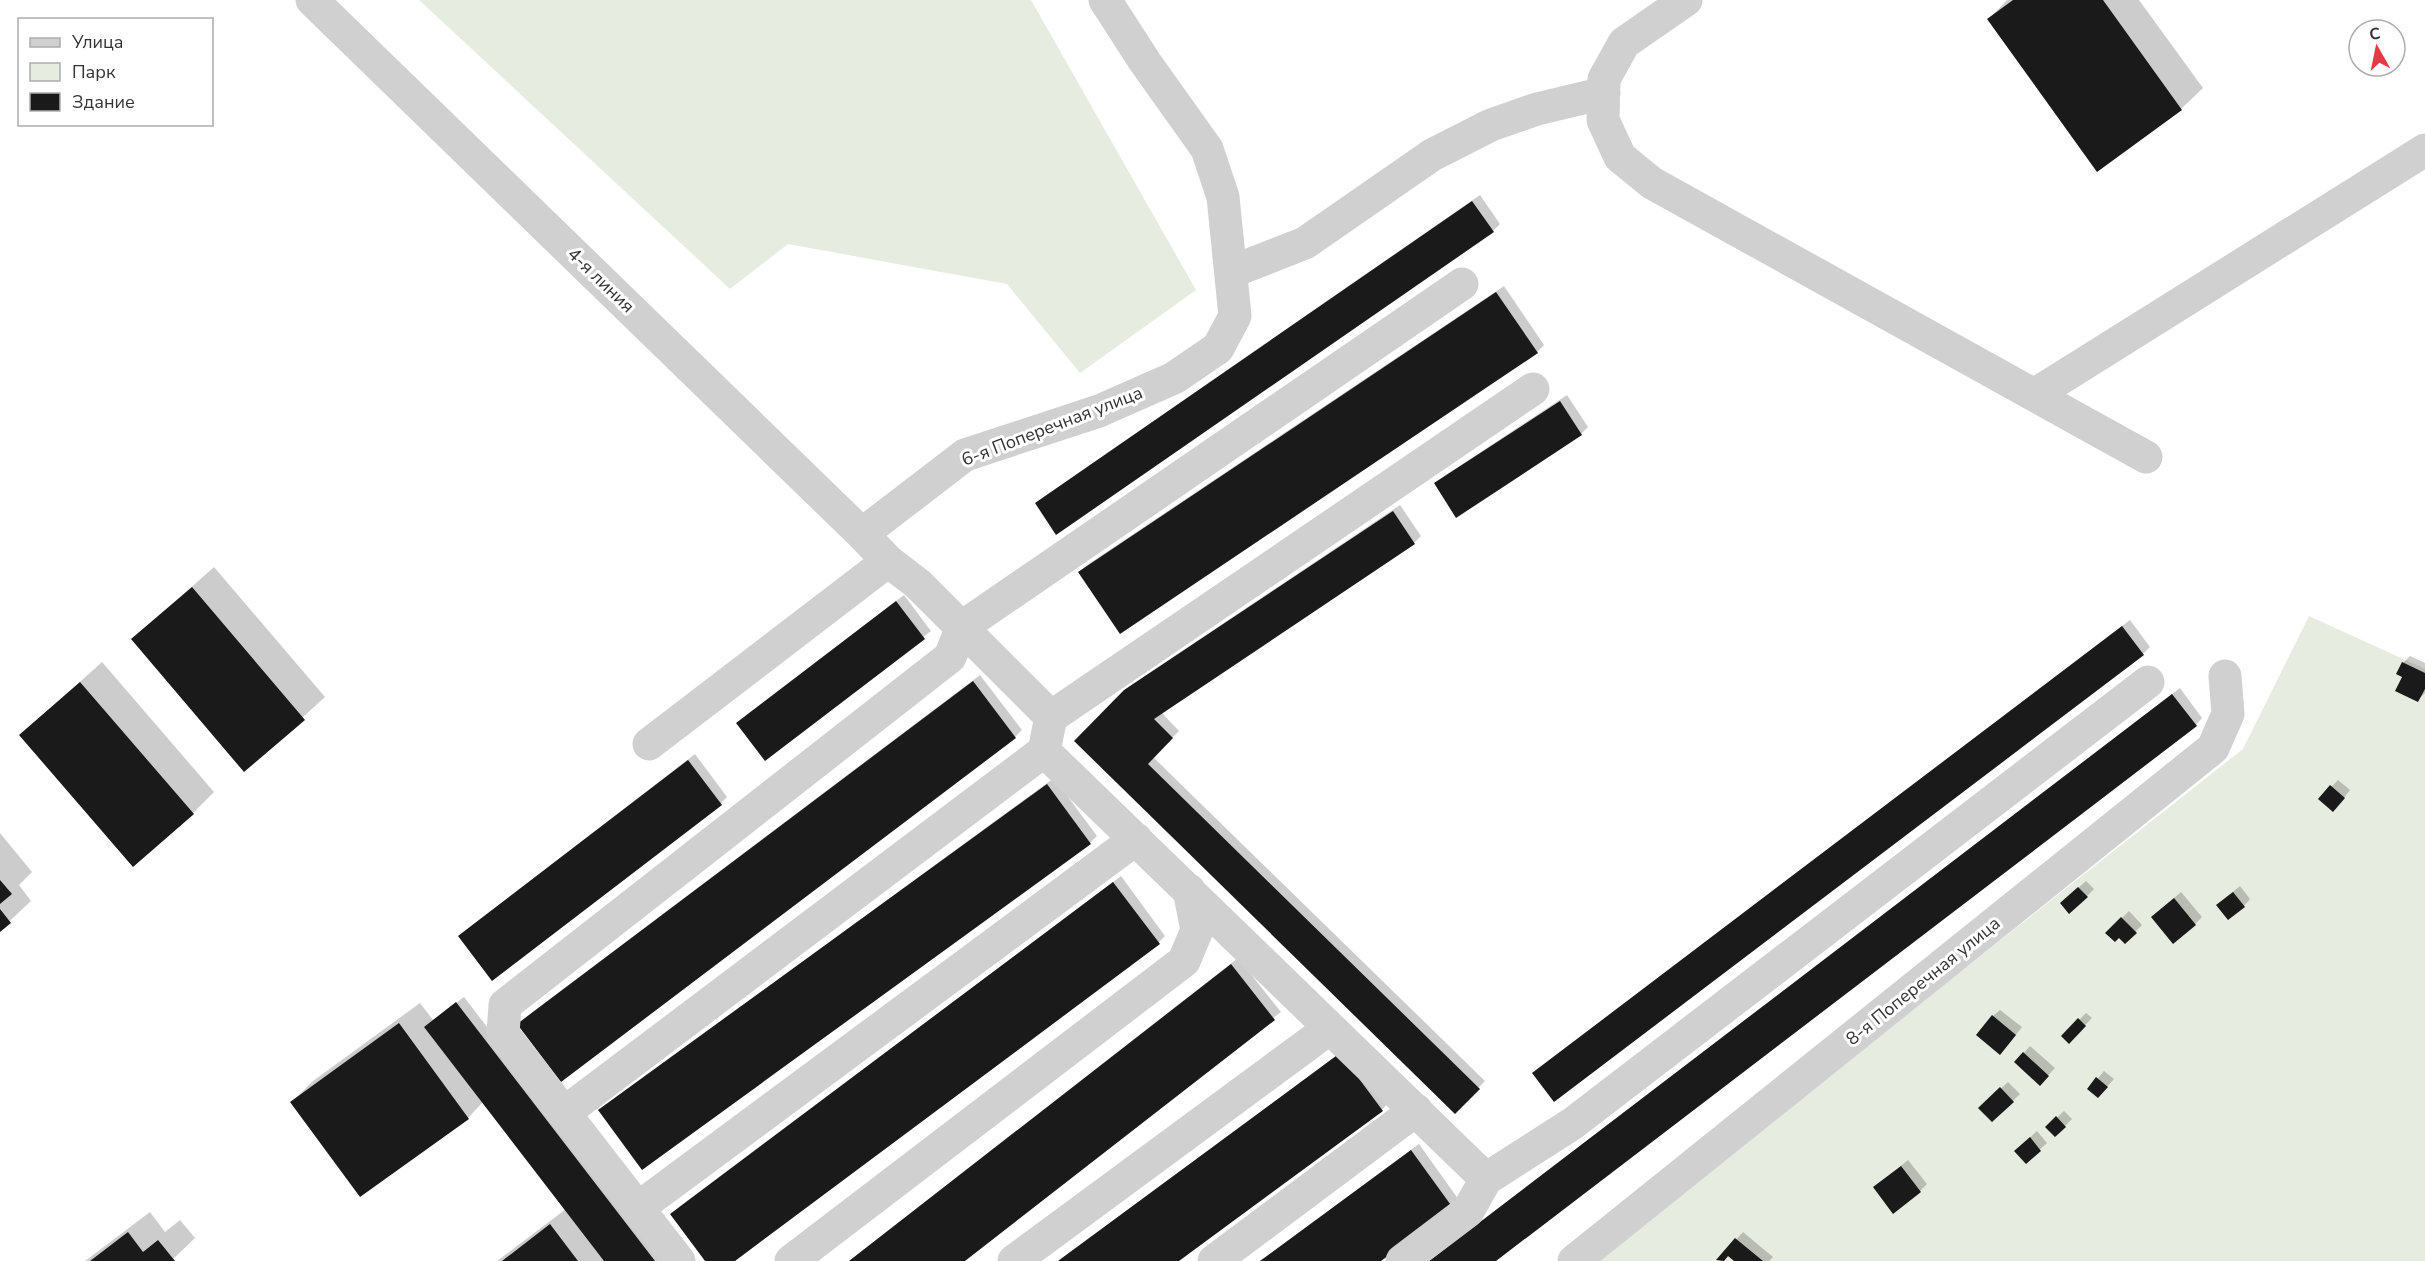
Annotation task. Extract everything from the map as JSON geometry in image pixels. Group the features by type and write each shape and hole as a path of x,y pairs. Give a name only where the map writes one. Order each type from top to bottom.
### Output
{"street":[{"name":"4-я линия","path":"312,0 888,561 918,584 1051,717"},
{"path":"1105,0 1145,62 1207,149 1223,197 1231,272 1305,243 1432,155 1491,125 1538,109 1604,93"},
{"path":"1686,0 1624,43 1604,79 1603,120 1620,157 1652,183 2146,457"},
{"path":"2034,394 2425,150"},
{"name":"6-я Поперечная улица","path":"862,534 964,455 1099,411 1174,378 1218,348 1235,316 1231,272"},
{"path":"680,1261 503,1034 505,1005 950,657 962,627 1462,284"},
{"path":"564,1113 1044,751 1051,717 1533,389"},
{"path":"649,744 888,561"},
{"name":"8-я Поперечная улица","path":"1574,1261 2213,748 2228,714 2225,676"},
{"path":"1402,1261 1468,1211 1486,1179 1572,1124 2148,682"},
{"path":"1044,751 1486,1179"},
{"path":"639,1208 1136,839"},
{"path":"791,1261 1184,961 1197,930 1189,890"},
{"path":"1014,1261 1330,1028"},
{"path":"1214,1261 1416,1110"}],"green space":[{"path":"419,0 1031,0 1196,290 1080,373 1007,284 788,244 730,289"},
{"path":"2309,616 2425,669 2425,1261 1593,1261 2243,749"}],"building":[{"path":"2013,0 2103,0 2182,110 2097,172 1987,19"},
{"path":"1472,201 1494,232 1056,535 1035,503"},
{"path":"1496,292 1538,353 1120,634 1078,572"},
{"path":"1560,401 1582,435 1456,518 1434,483"},
{"path":"1393,511 1415,544 1154,719 1173,738 1148,764 1480,1089 1455,1114 1074,741 1124,690"},
{"path":"192,587 305,720 244,772 131,639"},
{"path":"896,601 925,639 765,761 736,723"},
{"path":"2122,626 2144,655 1554,1102 1532,1073"},
{"path":"2402,662 2425,673 2425,689 2418,702 2395,691 2402,677 2396,674"},
{"path":"973,681 1016,738 561,1082 517,1024"},
{"path":"80,682 194,814 133,867 19,735"},
{"path":"2172,694 2197,726 1496,1261 1429,1261"},
{"path":"688,760 722,805 492,981 458,936"},
{"path":"1047,784 1091,844 642,1170 598,1110"},
{"path":"2330,785 2345,798 2333,812 2318,799"},
{"path":"0,880 12,894 0,904"},
{"path":"1113,882 1160,944 735,1261 705,1261 670,1214"},
{"path":"2078,887 2088,897 2069,914 2060,903"},
{"path":"2233,892 2245,907 2228,920 2216,905"},
{"path":"2174,898 2196,925 2173,944 2151,917"},
{"path":"0,909 11,923 0,932"},
{"path":"2121,917 2137,933 2125,944 2119,938 2115,942 2105,933"},
{"path":"1231,964 1275,1020 965,1261 849,1261"},
{"path":"456,1002 655,1261 604,1261 424,1027"},
{"path":"1992,1015 2016,1035 2000,1055 1976,1035"},
{"path":"2078,1018 2086,1026 2069,1044 2061,1036"},
{"path":"399,1023 469,1119 360,1197 290,1102"},
{"path":"2023,1052 2049,1076 2040,1086 2014,1062"},
{"path":"1340,1053 1383,1111 1179,1261 1058,1261"},
{"path":"2096,1077 2108,1087 2098,1098 2087,1089"},
{"path":"2000,1087 2014,1102 1992,1122 1978,1108"},
{"path":"2056,1116 2066,1127 2055,1137 2045,1127"},
{"path":"2030,1137 2041,1151 2026,1164 2014,1151"},
{"path":"1411,1150 1453,1208 1381,1261 1260,1261"},
{"path":"1901,1166 1921,1192 1893,1214 1873,1187"},
{"path":"550,1224 578,1261 502,1261"},
{"path":"128,1232 143,1252 158,1240 175,1261 90,1261"},
{"path":"1735,1238 1763,1261 1734,1261 1728,1256 1724,1261 1716,1260"}]}
